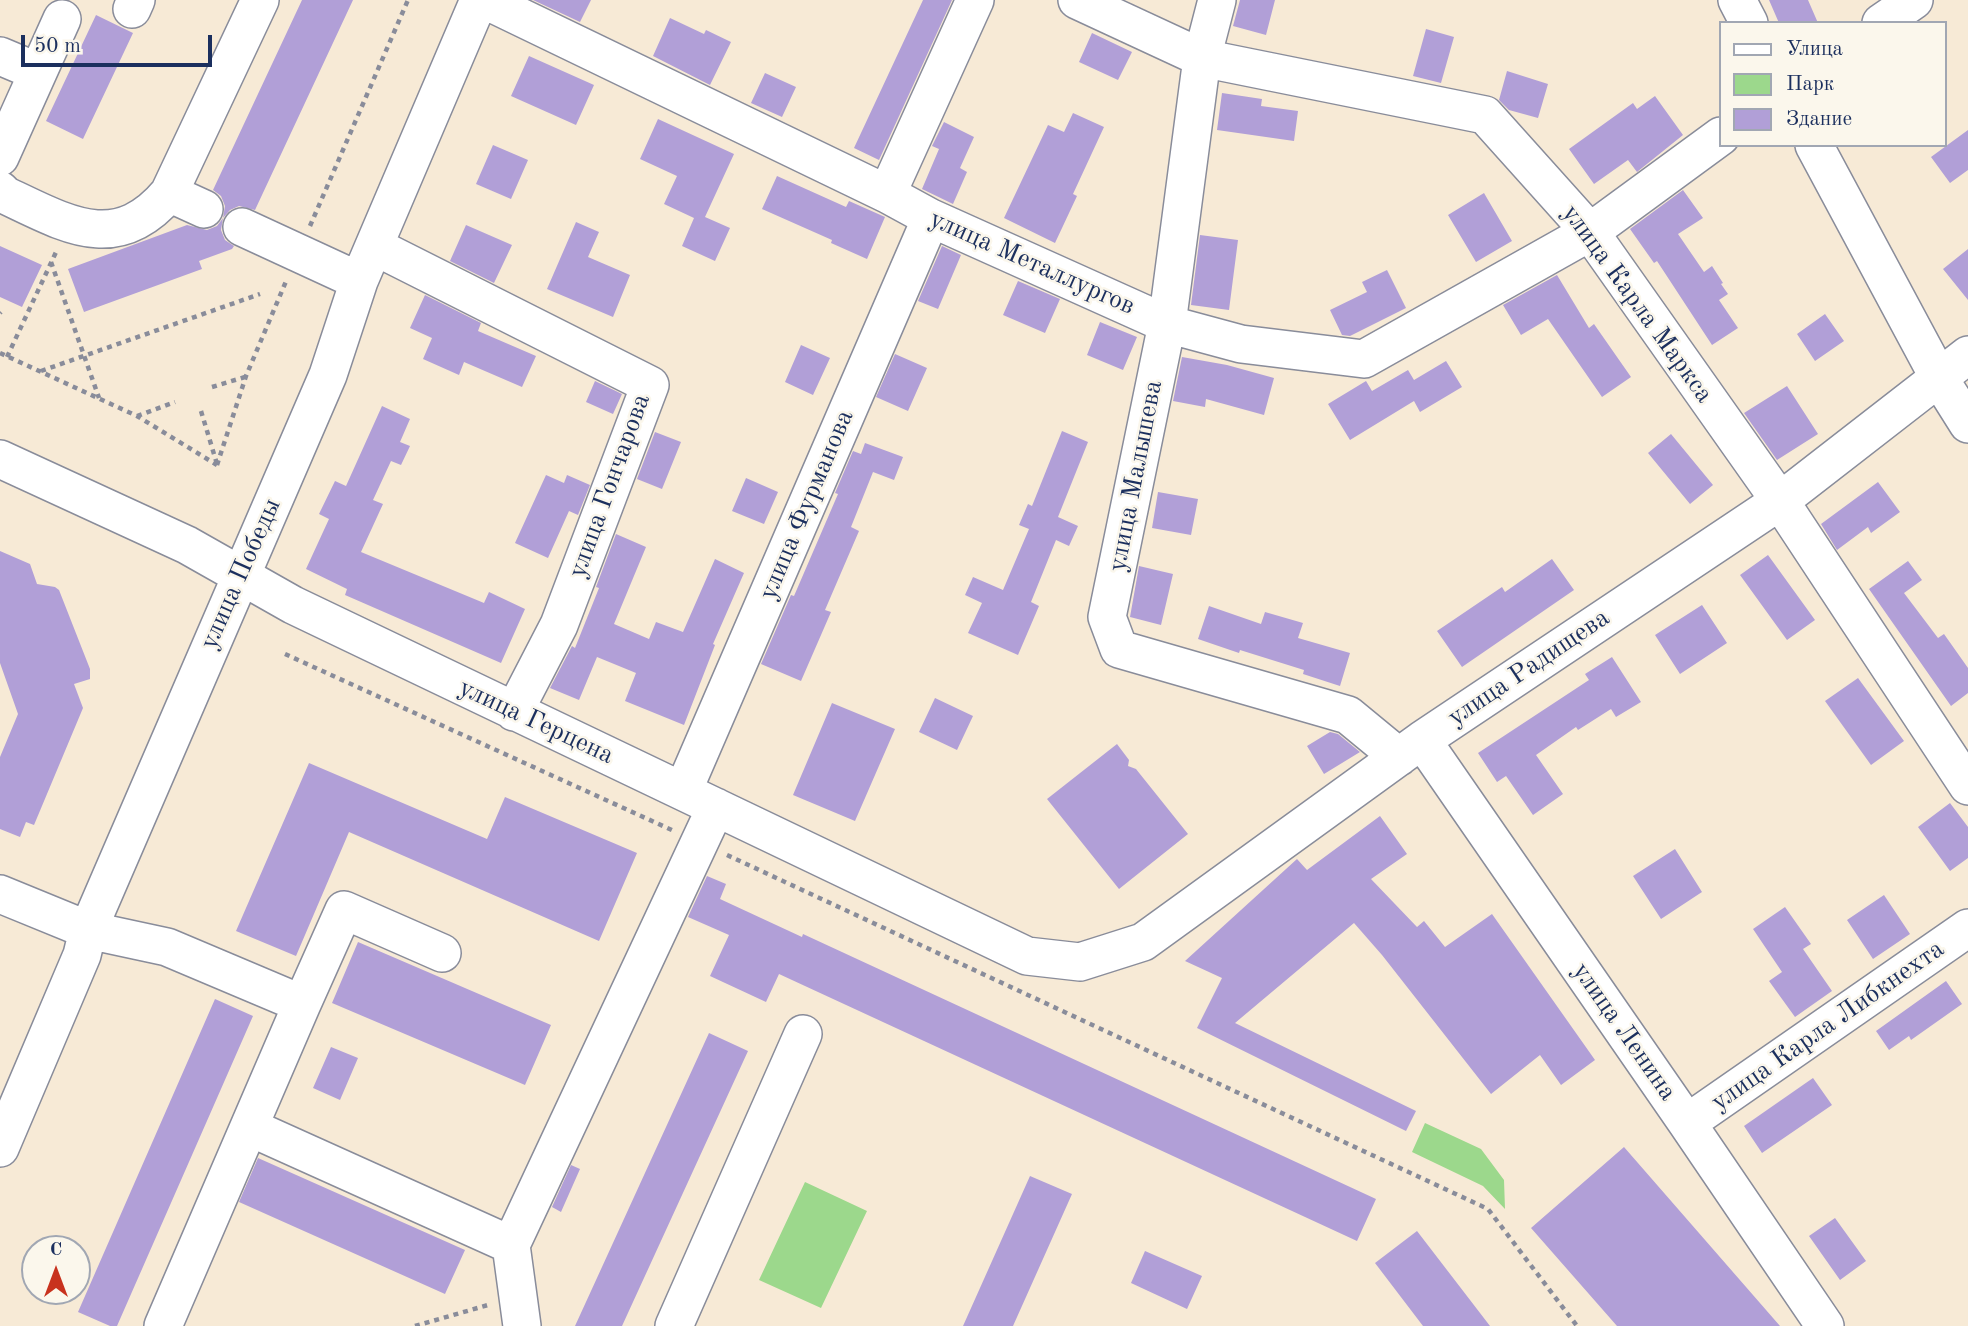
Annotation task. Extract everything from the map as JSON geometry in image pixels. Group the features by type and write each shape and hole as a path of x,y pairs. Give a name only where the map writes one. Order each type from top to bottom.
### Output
{"street":[{"path":"0,190 5,195 69,224 91,229 123,225 149,213 169,192 260,0"},
{"name":"улица Победы","path":"0,1148 14,1075 82,955 88,930 328,375 359,281 479,0"},
{"name":"улица Металлургов","path":"485,0 887,194 931,218 1167,324 1241,344 1364,359 1590,232 1720,137"},
{"path":"887,194 975,0"},
{"name":"улица Карла Маркса","path":"1077,0 1202,58 1485,116 1590,232 1780,501 1968,786"},
{"name":"улица Малышева","path":"1217,0 1202,58 1167,324 1107,617 1119,649 1348,715 1411,749"},
{"path":"1737,0 1748,21"},
{"path":"1884,21 1914,0"},
{"path":"0,155 62,19"},
{"path":"0,56 38,72"},
{"path":"1815,147 1939,378 1968,424"},
{"path":"169,192 204,209"},
{"name":"улица Фурманова","path":"683,791 931,218"},
{"path":"242,227 359,281"},
{"name":"улица Гончарова","path":"374,246 650,385 559,625 514,712"},
{"name":"улица Радищева","path":"1080,962 1143,942 1411,749 1780,501 1968,355"},
{"name":"улица Герцена","path":"0,459 187,545 293,605 1027,956 1080,962"},
{"name":"улица Ленина","path":"1411,749 1687,1123 1825,1326"},
{"path":"520,1311 511,1245 716,807"},
{"path":"0,894 88,930 167,947 302,1004"},
{"path":"163,1326 344,910 442,953"},
{"name":"улица Карла Либкнехта","path":"1687,1123 1968,928"},
{"path":"674,1326 803,1034"},
{"path":"249,1127 511,1245"}],"path":[{"path":"7,357 69,224"},
{"path":"51,262 99,399"},
{"path":"40,372 260,294"},
{"path":"0,354 136,416 217,465 201,411"},
{"path":"212,387 246,376"},
{"path":"136,416 175,402"},
{"path":"285,654 700,842 1488,1209 1577,1326"},
{"path":"415,1326 520,1311"}],"green space":[{"path":"1425,1123 1481,1149 1504,1180 1505,1209 1483,1186 1412,1152"},
{"path":"805,1182 867,1211 821,1308 759,1280"}],"building":[{"path":"302,0 353,0 255,210 239,206 230,210 223,218 225,206 221,196 213,190"},
{"path":"533,0 591,0 580,22"},
{"path":"923,0 952,0 879,160 854,148"},
{"path":"1240,0 1275,0 1266,35 1233,26"},
{"path":"1769,0 1808,0 1817,21 1778,21"},
{"path":"96,15 133,33 83,139 46,121"},
{"path":"670,18 704,34 706,30 731,42 710,85 653,56"},
{"path":"1426,29 1454,37 1441,83 1413,76"},
{"path":"1092,33 1132,52 1118,80 1079,62"},
{"path":"529,56 594,85 576,125 511,96"},
{"path":"1507,71 1548,84 1538,118 1509,110 1499,100"},
{"path":"765,73 796,87 782,117 751,103"},
{"path":"1222,93 1262,99 1261,106 1298,111 1294,141 1217,130"},
{"path":"1655,96 1683,135 1637,172 1628,160 1594,184 1569,149 1633,103 1637,109"},
{"path":"1073,113 1104,127 1073,194 1077,196 1055,243 1004,218 1048,125 1064,132"},
{"path":"658,119 734,154 705,217 730,228 715,261 682,246 694,218 664,204 677,176 640,159"},
{"path":"944,122 974,137 960,168 967,172 953,204 922,189 939,149 932,146"},
{"path":"1968,130 1968,170 1950,183 1931,157"},
{"path":"493,145 528,160 511,199 476,184"},
{"path":"777,176 846,207 849,201 885,217 867,259 831,243 832,240 762,209"},
{"path":"1683,190 1703,218 1678,234 1704,272 1712,266 1723,283 1721,284 1728,294 1719,300 1738,328 1712,345 1657,261 1654,263 1630,229"},
{"path":"1484,193 1512,241 1476,262 1448,215"},
{"path":"223,218 221,230 225,240 234,246 232,249 199,261 202,269 84,312 68,269 187,225 207,230 217,226"},
{"path":"576,222 599,232 588,257 630,275 613,317 547,289"},
{"path":"466,225 512,245 494,283 450,261"},
{"path":"1200,235 1238,240 1229,310 1191,305"},
{"path":"0,246 42,265 22,307 0,297"},
{"path":"942,246 961,255 938,309 918,301"},
{"path":"1968,249 1968,300 1943,269"},
{"path":"1387,270 1406,308 1350,336 1342,335 1330,310 1367,292 1362,282"},
{"path":"1557,275 1589,328 1594,324 1631,377 1602,397 1548,319 1521,335 1503,305"},
{"path":"1018,281 1060,299 1045,333 1003,315"},
{"path":"425,295 481,323 478,331 536,356 522,387 464,362 459,375 423,359 432,338 410,328"},
{"path":"1825,314 1844,341 1815,361 1797,334"},
{"path":"1100,322 1137,337 1123,370 1087,355"},
{"path":"801,345 830,358 813,395 785,382"},
{"path":"895,354 927,368 908,411 876,397"},
{"path":"1182,357 1227,365 1274,378 1264,415 1206,399 1205,407 1173,401"},
{"path":"1446,361 1462,387 1420,412 1414,401 1350,440 1328,404 1366,381 1372,391 1408,370 1414,380"},
{"path":"595,381 622,394 613,414 586,402"},
{"path":"1787,386 1818,434 1777,460 1744,413"},
{"path":"382,406 410,419 400,442 410,446 401,465 391,461 373,500 383,504 361,552 484,603 489,592 525,609 501,663 345,595 347,589 306,569 329,519 319,514 335,481 346,486"},
{"path":"1062,431 1088,442 1058,517 1078,526 1069,546 1056,540 1031,602 1039,606 1018,655 968,633 982,603 965,595 973,577 1003,590 1029,529 1019,525 1028,504 1032,506"},
{"path":"655,432 681,442 662,489 637,479"},
{"path":"1671,434 1713,485 1690,504 1648,453"},
{"path":"865,443 903,457 894,480 873,472 851,527 859,531 825,610 831,612 801,681 761,664 791,595 794,596 838,494 835,493 853,451 861,454"},
{"path":"546,475 564,483 567,475 590,485 578,515 569,511 548,558 515,543"},
{"path":"746,478 778,492 764,524 732,511"},
{"path":"1878,482 1900,512 1871,533 1868,527 1837,550 1821,524"},
{"path":"1158,492 1198,499 1191,535 1152,528"},
{"path":"616,534 646,547 614,624 649,639 656,622 683,632 715,559 744,573 713,644 715,645 684,725 625,701 636,673 597,657 579,700 550,688 572,646 575,648 599,588 596,587"},
{"path":"0,551 30,564 37,584 59,590 90,669 90,679 74,684 83,708 34,825 26,822 20,837 0,829 0,757 18,714 0,663"},
{"path":"1768,555 1815,620 1787,640 1740,575"},
{"path":"1552,559 1574,590 1462,667 1437,631 1502,587 1505,592"},
{"path":"1908,561 1922,580 1904,593 1938,638 1944,634 1968,668 1968,693 1951,706 1869,589"},
{"path":"1139,566 1173,574 1161,625 1130,617"},
{"path":"1702,605 1727,643 1680,674 1655,635"},
{"path":"1209,606 1261,624 1265,612 1303,623 1298,638 1350,653 1340,686 1303,674 1304,670 1198,639"},
{"path":"1612,657 1641,702 1616,717 1611,709 1578,730 1576,727 1536,755 1563,794 1533,815 1506,776 1497,782 1478,753 1589,680 1585,674"},
{"path":"1858,678 1904,741 1871,765 1825,701"},
{"path":"935,698 973,716 957,750 919,732"},
{"path":"832,703 895,729 855,821 793,795"},
{"path":"1330,732 1338,734 1360,752 1324,774 1307,746"},
{"path":"1117,744 1129,760 1128,766 1136,769 1188,834 1119,889 1047,799"},
{"path":"309,763 487,839 505,797 637,853 599,941 349,832 296,956 236,931"},
{"path":"1950,803 1968,827 1968,858 1950,871 1918,827"},
{"path":"1380,816 1407,854 1371,879 1417,927 1424,921 1445,947 1492,914 1595,1060 1561,1085 1540,1055 1491,1094 1354,923 1235,1023 1416,1111 1406,1131 1197,1028 1222,978 1185,961 1297,859 1307,870"},
{"path":"1675,849 1702,892 1661,919 1633,876"},
{"path":"707,876 726,884 720,899 802,937 803,934 1376,1199 1357,1241 779,974 766,1002 710,976 729,935 688,917"},
{"path":"1884,895 1910,934 1873,959 1847,920"},
{"path":"1785,907 1811,944 1803,949 1832,991 1795,1017 1769,981 1782,972 1753,929"},
{"path":"358,942 551,1025 525,1085 332,1003"},
{"path":"1946,981 1962,1004 1911,1040 1909,1036 1889,1050 1876,1031"},
{"path":"215,999 253,1016 117,1326 110,1326 78,1312 81,1305 91,1305 91,1282"},
{"path":"709,1033 748,1051 622,1326 575,1326"},
{"path":"331,1047 358,1058 340,1100 313,1088"},
{"path":"1813,1078 1832,1105 1762,1153 1744,1126"},
{"path":"1624,1147 1780,1326 1617,1326 1531,1228"},
{"path":"258,1158 465,1250 445,1294 239,1202"},
{"path":"571,1165 580,1169 561,1212 552,1207"},
{"path":"1030,1176 1072,1194 1013,1326 963,1326"},
{"path":"1835,1218 1866,1261 1840,1280 1809,1236"},
{"path":"1417,1231 1490,1326 1423,1326 1375,1263"},
{"path":"1145,1251 1202,1276 1187,1309 1131,1283"}]}
